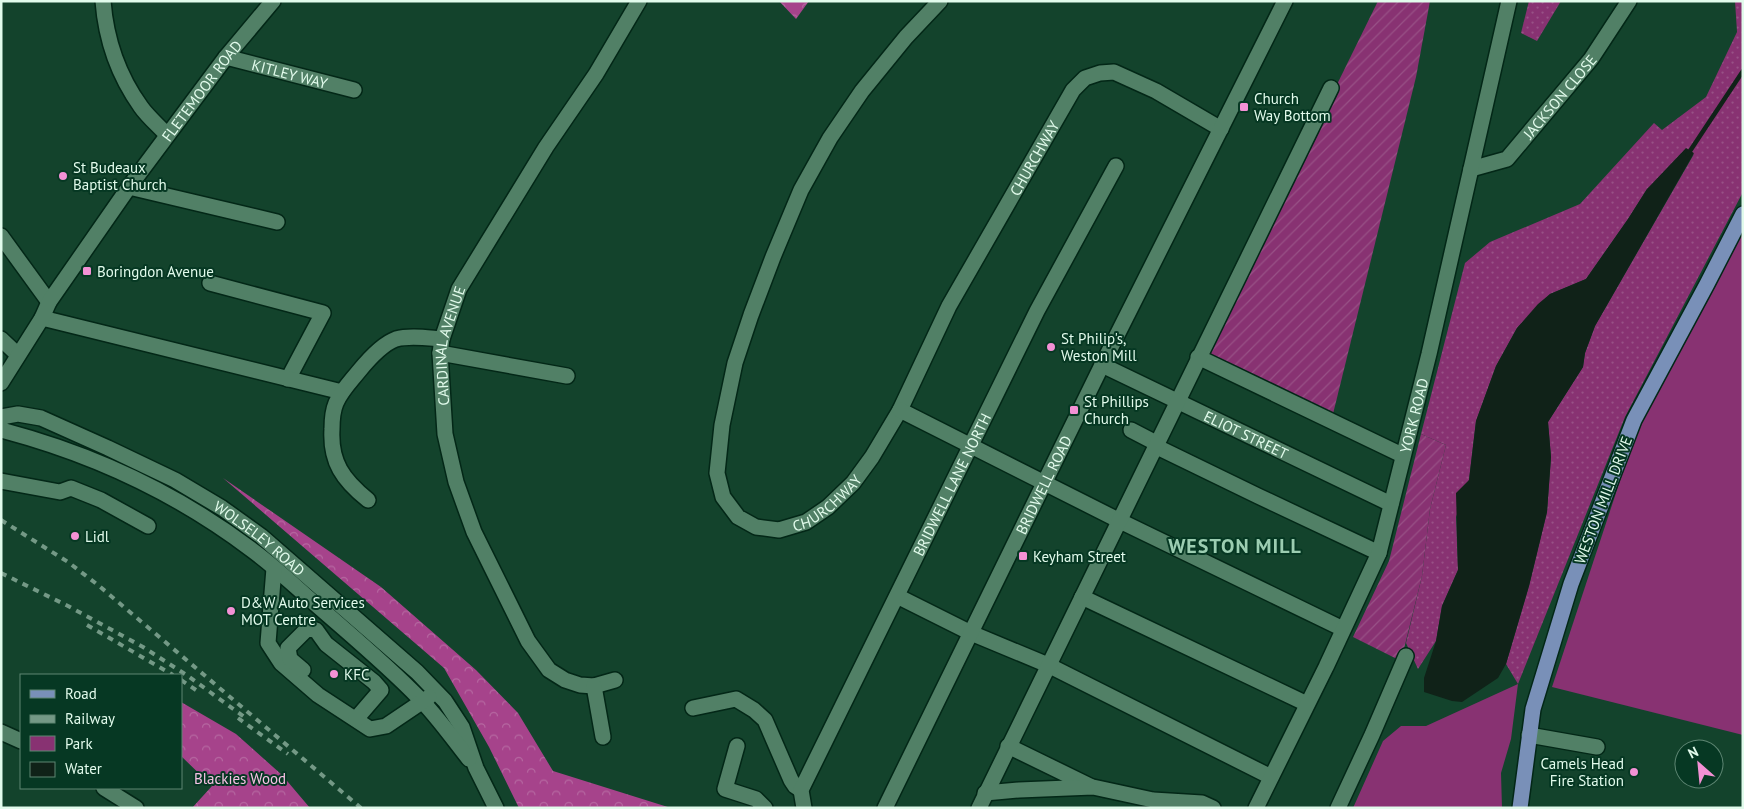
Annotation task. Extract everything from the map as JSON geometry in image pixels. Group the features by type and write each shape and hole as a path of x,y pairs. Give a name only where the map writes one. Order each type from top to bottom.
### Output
{"main road":[{"name":"WESTON MILL DRIVE","path":"1520,808 1533,709 1571,584 1634,420 1743,214"}],"street":[{"path":"103,1 106,33 126,83 142,108 168,135"},
{"name":"FLETEMOOR ROAD","path":"1,383 42,318 49,302 129,186 226,57 273,1"},
{"name":"CARDINAL AVENUE","path":"615,680 594,686 580,685 565,680 549,670 528,641 474,532 456,482 446,434 441,346 459,289 546,147 596,74 640,1"},
{"name":"CHURCHWAY","path":"940,1 862,91 830,138 801,190 751,315 735,363 722,425 717,473 723,497 738,517 756,527 780,530 806,522 828,507 853,483 872,457 900,410 949,306 1073,90 1085,78 1100,72 1114,72 1156,91 1221,129"},
{"name":"BRIDWELL ROAD","path":"885,808 1102,365 1285,1"},
{"name":"YORK ROAD","path":"1256,808 1326,666 1378,552 1429,354 1509,1"},
{"name":"JACKSON CLOSE","path":"1471,169 1506,159 1591,59 1629,1"},
{"name":"KITLEY WAY","path":"226,57 354,90"},
{"path":"979,808 1120,521 1155,444 1331,88"},
{"name":"BRIDWELL LANE NORTH","path":"802,790 972,447 1037,311 1116,166"},
{"path":"129,186 277,222"},
{"path":"1,236 49,302"},
{"path":"210,284 322,313 288,379"},
{"path":"42,318 342,392"},
{"path":"368,500 352,487 338,468 331,446 332,424 336,404 342,392 363,366 382,348 394,340 404,338 567,376"},
{"path":"1,339 18,355"},
{"path":"1198,357 1402,455"},
{"name":"ELIOT STREET","path":"1102,365 1391,504"},
{"path":"900,410 1120,521 1343,630"},
{"name":"WOLSELEY ROAD","path":"1,418 18,414 41,418 175,480 222,508 262,536 373,633 445,701 462,727 476,768 496,808"},
{"name":"WOLSELEY ROAD","path":"1,428 40,440 124,473 170,496 210,520 247,546 368,650 423,702 476,768"},
{"path":"1131,430 1258,496 1378,552"},
{"path":"1,481 60,492 71,488 102,500 148,526"},
{"path":"274,568 268,643 281,663 318,695 370,728 386,726 423,702 436,691"},
{"path":"897,596 972,633 1048,665 1271,777"},
{"path":"1082,597 1306,704"},
{"path":"308,629 316,630 326,644 374,682 381,690 353,717 290,659 288,648 308,629"},
{"path":"1338,808 1372,736 1406,656"},
{"path":"594,686 603,737"},
{"path":"693,708 736,700 754,710 765,720 791,780 795,786 802,790 804,808"},
{"path":"1,732 20,741"},
{"path":"1530,735 1597,747"},
{"path":"737,746 725,789 756,799 765,808"},
{"path":"1008,746 1093,787 1153,800 1202,803 1213,808"},
{"path":"985,793 1093,787"},
{"path":"106,789 136,808"}],"green space":[{"path":"779,1 809,1 796,19"},
{"path":"1378,1 1430,1 1416,77 1332,418 1204,355"},
{"path":"1529,1 1561,1 1537,41 1521,33"},
{"path":"1735,1 1743,1 1743,192 1625,417 1518,684 1506,664 1529,586 1547,512 1551,457 1548,422 1583,367 1585,353 1595,326 1694,154 1647,189 1586,279 1550,294 1517,328 1496,366 1476,421 1469,480 1456,517 1458,570 1442,606 1436,641 1418,669 1406,643 1422,576 1430,509 1446,445 1421,434 1465,263 1490,242 1580,204 1654,123 1662,130 1706,97 1737,32"},
{"path":"1743,227 1743,735 1552,687 1641,417"},
{"path":"1421,434 1446,445 1430,509 1422,576 1401,661 1353,637 1389,561"},
{"path":"223,478 381,587 476,670 518,713 553,771 671,808 519,808 489,747 444,668"},
{"path":"1518,684 1511,739 1501,773 1502,808 1353,808 1383,741 1401,726 1426,726"},
{"name":"Blackies Wood","path":"182,703 236,734 282,775 310,808 192,808 212,786 182,757"}],"water":[{"path":"1686,148 1694,153 1595,326 1585,353 1583,367 1548,422 1551,457 1547,512 1529,586 1506,664 1498,678 1462,702 1452,701 1424,692 1424,678 1436,641 1442,606 1458,570 1456,493 1469,480 1476,421 1496,366 1517,328 1538,304 1550,294 1586,279 1647,189"}],"waterway":[{"path":"1688,154 1743,71"}],"railway":[{"path":"1,520 68,562 98,585 361,808"},
{"path":"1,573 68,606 143,647 188,676 247,719"},
{"path":"87,625 171,674"},
{"path":"182,681 196,690"},
{"path":"238,718 288,754"}],"place":[{"name":"Church Way Bottom","path":"1244,107"},
{"name":"St Budeaux Baptist Church","path":"63,176"},
{"name":"Boringdon Avenue","path":"87,271"},
{"name":"St Philip's, Weston Mill","path":"1051,347"},
{"name":"St Phillips Church","path":"1074,410"},
{"name":"Lidl","path":"75,536"},
{"name":"Keyham Street","path":"1023,556"},
{"name":"D&W Auto Services MOT Centre","path":"231,611"},
{"name":"KFC","path":"334,674"},
{"name":"Camels Head Fire Station","path":"1634,772"}],"district":[{"name":"WESTON MILL","path":"1235,546"}]}
